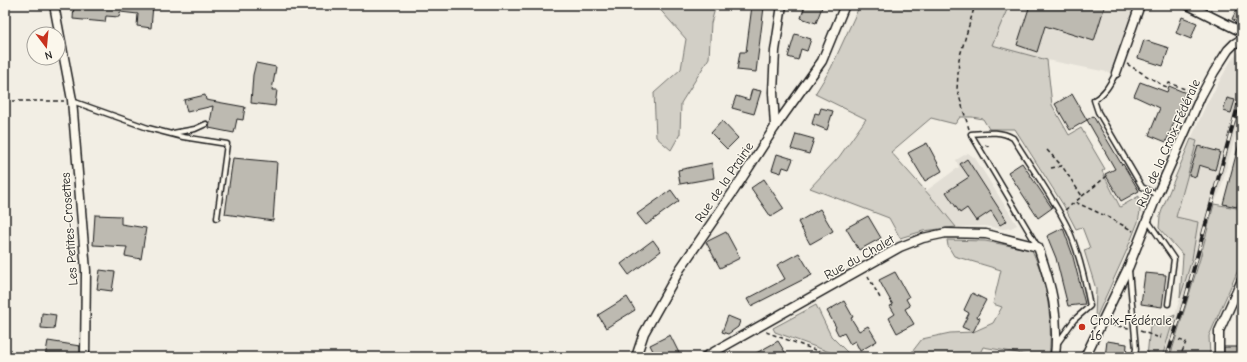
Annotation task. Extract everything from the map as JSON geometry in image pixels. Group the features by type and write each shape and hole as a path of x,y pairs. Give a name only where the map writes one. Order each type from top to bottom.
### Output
{"street":[{"name":"Les Petites-Crosettes","path":"54,5 72,100 86,271 85,357"},
{"path":"775,126 773,92 775,51 782,5"},
{"name":"Rue de la Prairie","path":"636,357 644,333 680,269 775,126 822,61 845,5"},
{"path":"1116,73 1140,5"},
{"path":"1192,6 1242,32"},
{"name":"Rue de la Croix-Fédérale","path":"1085,357 1129,266 1157,195 1211,76 1228,50 1242,39"},
{"name":"Rue du Chalet","path":"705,357 900,247 923,238 946,233 986,234 1038,247"},
{"path":"1038,247 1049,278 1056,310 1055,357"},
{"path":"1219,357 1219,331 1242,280"}],"lane":[{"path":"1116,73 1109,87 1101,96 1094,100 1098,112 1142,187 1157,195"},
{"path":"72,100 148,128 170,134 227,144 217,218"},
{"path":"170,134 195,129 206,124"},
{"path":"1038,247 971,134 996,132 1003,133 1013,138 1067,227 1077,252 1084,276 1090,306 1074,320 1056,345"},
{"path":"1147,220 1174,259 1168,304"},
{"name":"Rue de la Croix-Fédérale","path":"1129,266 1136,349 1134,357"}],"path":[{"path":"971,134 957,89 959,59 975,5"},
{"path":"1120,60 1162,85 1167,87 1169,82 1195,93"},
{"path":"5,101 72,100"},
{"path":"1047,150 1062,166 1082,196"},
{"path":"1051,168 1062,166"},
{"path":"1066,209 1107,176"},
{"path":"1075,202 1136,232"},
{"path":"863,268 880,298"},
{"path":"1102,323 1134,328 1160,338 1161,333"},
{"path":"757,328 834,357"},
{"path":"1179,340 1186,342 1180,357"}],"shaded area":[{"path":"656,5 716,5 711,23 709,58 681,103 680,134 671,150 656,137 654,93 681,69 686,39"},
{"path":"860,5 1009,5 992,45 1047,60 1052,105 1069,135 1081,128 1105,169 1102,171 1120,207 1139,196 1140,212 1138,222 1095,320 1096,289 1084,250 1090,248 1082,227 1076,229 1064,206 1015,129 989,129 983,119 972,117 960,117 955,124 931,118 891,152 956,227 923,231 900,238 889,218 810,188 839,157 866,119 815,94 831,68"},
{"path":"1009,5 1137,5 1112,73 1047,60 992,45"},
{"path":"1239,52 1242,53 1242,111 1220,192 1214,204 1200,259 1170,357 1162,357 1192,259 1198,222 1176,218 1197,141 1191,139 1206,105 1232,59"},
{"path":"1191,139 1197,141 1176,217 1198,222 1192,259 1180,298 1183,255 1159,228 1160,216 1163,207"},
{"path":"968,153 975,158 1017,225 1011,228 1003,229 985,226 956,227 926,191 959,167 956,160"},
{"path":"1214,204 1242,209 1242,261 1209,336 1210,357 1170,357 1200,259"},
{"path":"947,240 985,241 1032,250 1041,272 1049,308 1049,357 1030,357 1018,353 983,347 978,357 909,357 922,339 950,333 973,332 993,323 1002,307 993,304 1001,270 954,256 948,246"},
{"path":"816,305 831,336 848,353 860,357 843,357 775,332 773,328"},
{"path":"1175,315 1162,357 1147,357 1150,326"}],"building":[{"path":"74,5 153,5 151,28 137,26 138,14 120,12 119,17 106,16 105,22 73,19"},
{"path":"805,5 816,5 822,7 816,23 801,18"},
{"path":"1030,5 1105,5 1094,41 1045,26 1037,52 1017,45"},
{"path":"1239,5 1242,5 1242,25 1232,19"},
{"path":"752,6 764,7 756,72 737,70 740,52 746,52"},
{"path":"1182,17 1197,23 1191,39 1176,33"},
{"path":"795,34 811,39 807,51 801,49 798,60 788,57"},
{"path":"1144,40 1169,48 1163,66 1138,58"},
{"path":"256,63 276,67 272,90 277,90 275,106 251,103 253,75"},
{"path":"1140,82 1167,92 1169,86 1186,93 1166,142 1149,135 1160,108 1134,96"},
{"path":"752,89 761,91 754,114 732,108 736,96 749,100"},
{"path":"1072,94 1087,120 1070,130 1055,104"},
{"path":"205,95 206,100 245,107 243,120 237,119 234,133 209,128 213,106 187,112 184,100"},
{"path":"1227,98 1235,100 1231,113 1223,111"},
{"path":"821,108 833,111 827,130 812,124 815,113 819,114"},
{"path":"1093,116 1139,191 1121,201 1105,174 1115,169 1087,120"},
{"path":"722,121 738,138 727,149 711,133"},
{"path":"796,134 814,139 809,154 791,149"},
{"path":"1240,140 1242,140 1242,187 1237,207 1223,204"},
{"path":"927,143 942,171 925,181 908,153"},
{"path":"1198,146 1220,152 1215,170 1199,165 1196,177 1189,175"},
{"path":"777,154 793,159 789,169 783,167 781,173 772,170"},
{"path":"233,158 277,162 273,221 225,214"},
{"path":"967,159 1007,221 1000,225 991,211 976,221 967,208 960,213 946,192 969,177 960,164"},
{"path":"712,163 714,178 680,184 678,170"},
{"path":"1022,163 1052,208 1038,218 1008,172"},
{"path":"764,179 784,209 771,217 751,188"},
{"path":"671,190 679,201 646,225 637,214"},
{"path":"820,209 833,231 810,244 798,222"},
{"path":"95,215 121,216 121,224 146,228 141,259 125,256 127,247 93,245"},
{"path":"868,216 881,238 859,250 846,228"},
{"path":"1063,228 1072,253 1085,304 1068,306 1056,258 1047,236"},
{"path":"726,232 740,258 720,268 706,242"},
{"path":"653,240 661,251 629,275 621,264"},
{"path":"799,253 812,275 751,306 747,299 785,279 777,265"},
{"path":"100,270 115,272 112,291 97,289"},
{"path":"895,272 909,297 906,299 910,306 905,309 914,324 897,333 889,318 895,314 890,306 893,305 879,280"},
{"path":"1145,273 1166,275 1162,307 1141,304"},
{"path":"972,293 986,300 977,317 980,318 973,332 962,327 969,313 964,310"},
{"path":"627,297 635,310 606,328 598,315"},
{"path":"844,301 853,317 851,318 859,331 868,326 877,341 860,351 855,341 850,344 844,333 839,336 827,311"},
{"path":"42,313 56,315 54,329 41,328"},
{"path":"728,316 740,321 738,327 728,334 722,332"},
{"path":"670,335 681,357 656,357 650,345"},
{"path":"48,341 80,346 80,357 45,357"},
{"path":"778,341 788,357 749,357"},
{"path":"1107,341 1127,344 1126,357 1105,357"},
{"path":"1224,347 1242,347 1242,357 1224,357"}],"railway":[{"path":"1167,357 1186,297 1242,91"}],"place":[{"name":"Croix-Fédérale 16","path":"1082,327"}]}
